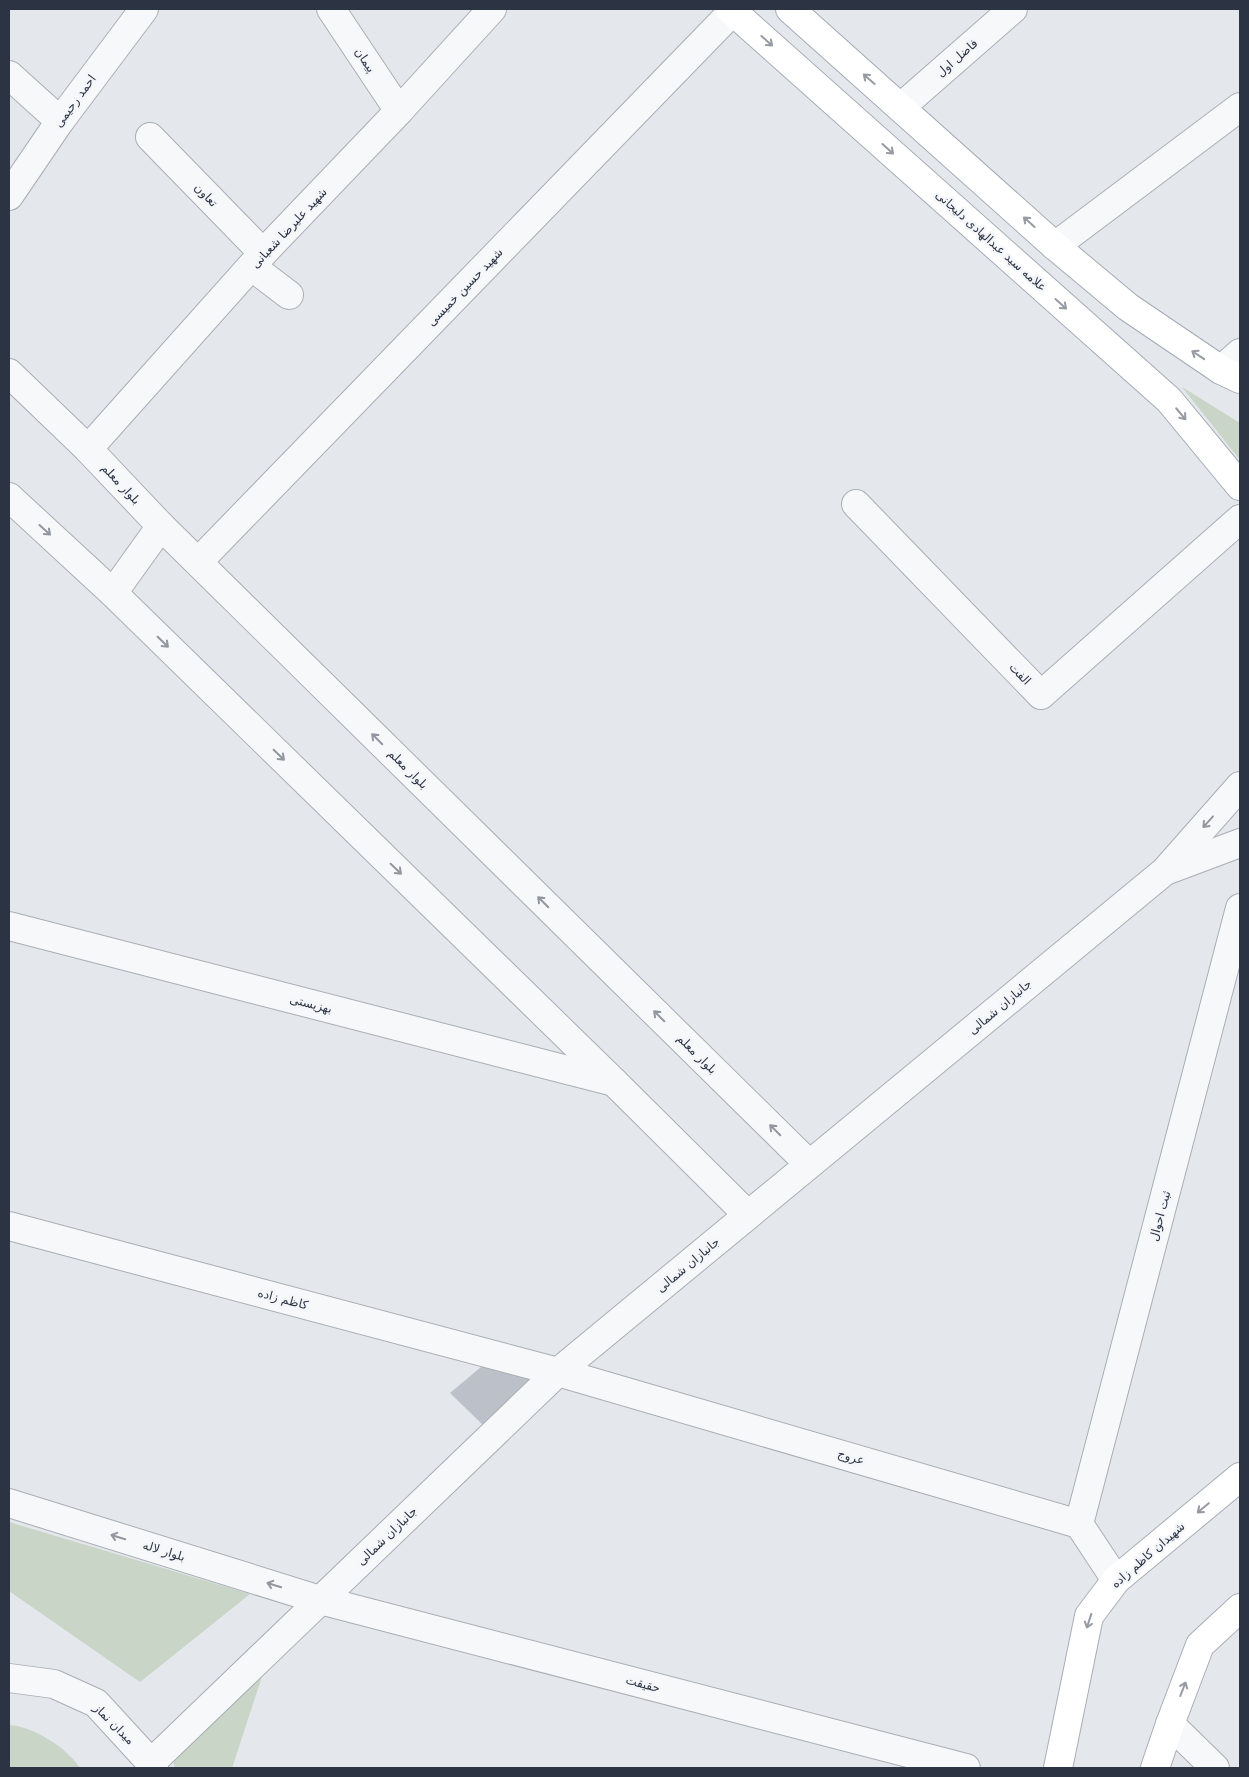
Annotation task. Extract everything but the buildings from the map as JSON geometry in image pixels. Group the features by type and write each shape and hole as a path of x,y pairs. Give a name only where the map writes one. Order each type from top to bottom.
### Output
{"main road":[{"name":"علامه سید عبدالهادی دلیجانی","path":"732,9 1169,400 1240,486"},
{"path":"790,9 1055,246 1128,307 1234,367"},
{"name":"شهیدان کاظم زاده","path":"1058,1768 1089,1616 1116,1580 1240,1477"},
{"path":"1155,1768 1200,1645 1240,1608"}],"street":[{"name":"احمد رحیمی","path":"9,196 60,121 144,9"},
{"name":"پیمان","path":"330,9 399,111"},
{"name":"شهید علیرضا شعبانی","path":"88,449 258,260 399,111 492,9"},
{"name":"شهید حسین خمیسی","path":"198,562 732,9"},
{"name":"فاضل اول","path":"901,107 1013,9"},
{"path":"9,75 60,121"},
{"path":"1055,246 1240,108"},
{"name":"تعاون","path":"150,137 289,295"},
{"name":"بلوار معلم","path":"9,373 88,449 161,526 810,1164"},
{"path":"9,498 113,593 748,1215"},
{"name":"الفت","path":"856,504 1042,696 1240,519"},
{"path":"113,593 161,526"},
{"name":"جانبازان شمالی","path":"152,1765 320,1600 558,1372 1165,871 1240,786"},
{"path":"1165,871 1240,843"},
{"name":"ثبت احوال","path":"1079,1524 1240,908"},
{"name":"بهزیستی","path":"9,926 614,1082"},
{"name":"کاظم زاده","path":"9,1226 558,1372"},
{"name":"عروج","path":"558,1372 1079,1524"},
{"name":"بلوار لاله","path":"9,1503 320,1600"},
{"path":"1079,1524 1116,1580"},
{"name":"حقیقت","path":"320,1600 966,1768"},
{"name":"میدان نماز","path":"9,1678 54,1684 96,1703 152,1765"},
{"path":"1170,1724 1215,1768"}],"green space":[{"path":"1182,387 1240,423 1240,460"},
{"path":"9,1522 250,1594 140,1682 9,1591"},
{"path":"267,1661 232,1768 175,1768 171,1752"},
{"path":"9,1725 28,1729 49,1739 67,1753 80,1768 9,1768"}]}
